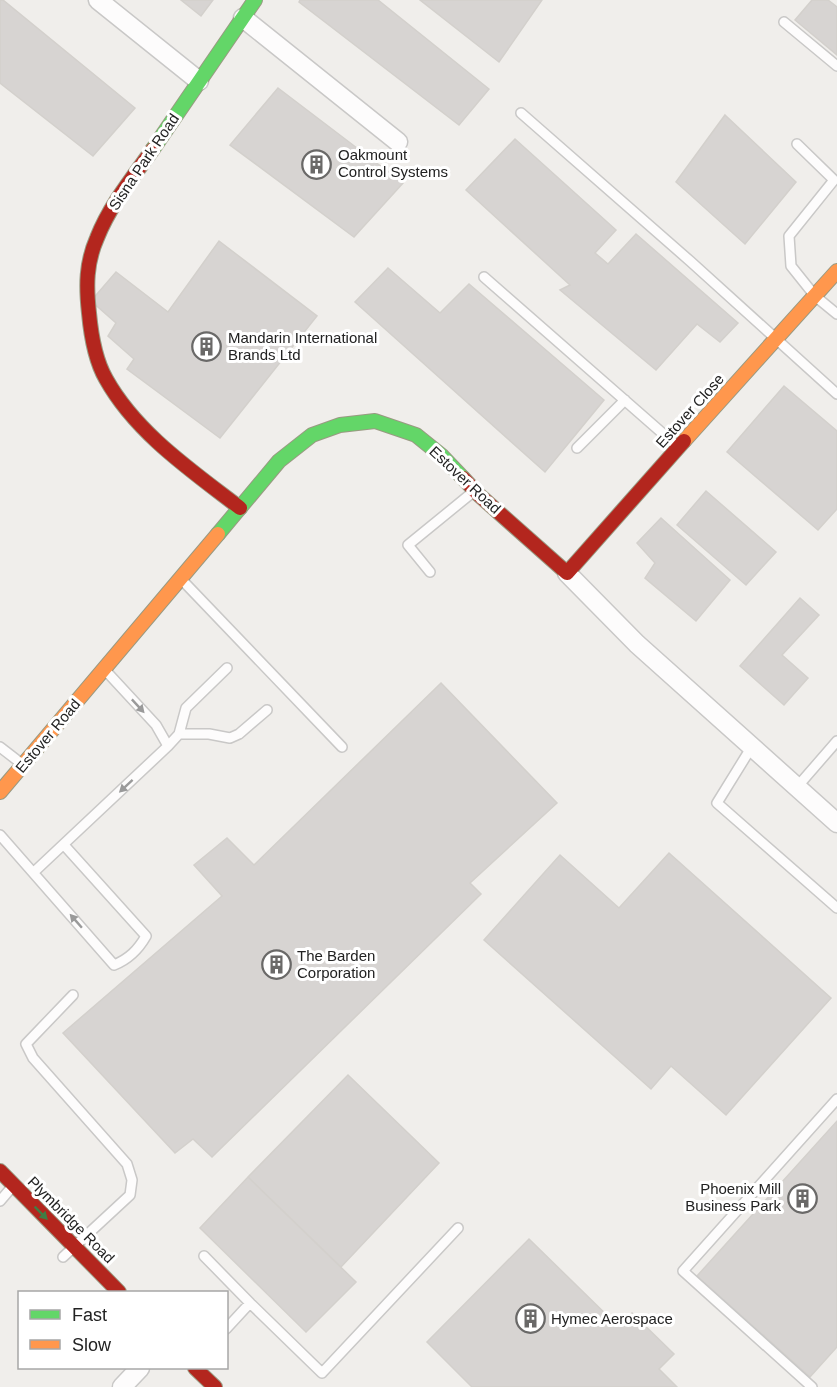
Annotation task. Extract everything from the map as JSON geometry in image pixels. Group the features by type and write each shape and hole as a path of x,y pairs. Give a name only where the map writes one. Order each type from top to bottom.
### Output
{"street":[{"path":"98,0 200,81"},
{"name":"Sisna Park Road","path":"240,508 166,449 130,412 106,379 92,338 86,279 93,248 106,219 124,189 255,0"},
{"path":"243,18 398,142"},
{"name":"Estover Close","path":"567,573 837,271"},
{"name":"Estover Road","path":"0,792 279,461 312,435 340,425 375,422 416,435 442,456 475,490 567,573 637,644 751,748 837,822"},
{"name":"Plymbridge Road","path":"0,1171 117,1291"},
{"path":"122,1387 139,1369"},
{"path":"190,1373 215,1387"}],"lane":[{"path":"784,22 837,66"},
{"path":"521,113 777,338 837,394"},
{"path":"797,144 834,180 789,236 791,266 815,296 837,314"},
{"path":"484,277 679,447"},
{"path":"577,448 625,400"},
{"path":"430,572 408,545 475,490"},
{"path":"180,578 342,747"},
{"path":"34,872 168,746 179,734 186,708 227,668"},
{"path":"104,669 156,725 168,746"},
{"path":"179,734 209,734 230,738 239,734 267,710"},
{"path":"797,787 837,741"},
{"path":"0,747 24,765"},
{"path":"751,748 717,803 837,908"},
{"path":"0,835 114,965 123,962 138,950 146,936 64,845"},
{"path":"63,1257 130,1195 132,1180 128,1164 33,1058 26,1044 73,995"},
{"path":"812,1387 684,1271 837,1099"},
{"path":"3,1200 14,1185"},
{"path":"204,1256 322,1374 458,1228"},
{"path":"228,1327 250,1303"}],"building":[{"path":"0,0 3,0 135,108 93,156 0,83"},
{"path":"181,0 213,0 201,16"},
{"path":"300,0 378,0 489,89 459,125 299,2"},
{"path":"420,0 542,0 499,62"},
{"path":"812,0 828,0 837,7 837,55 795,20"},
{"name":"Oakmount Control Systems","path":"278,88 403,183 354,237 230,145"},
{"path":"725,115 796,182 745,244 676,182"},
{"path":"515,139 616,230 595,253 608,264 636,234 738,323 720,342 697,324 656,370 560,290 570,285 466,190"},
{"name":"Mandarin International Brands Ltd","path":"219,241 317,316 220,438 127,369 134,359 108,336 116,323 91,301 116,272 168,312"},
{"path":"388,268 440,313 469,284 604,400 545,472 355,302"},
{"path":"784,386 837,431 837,509 818,530 727,452"},
{"path":"706,491 776,552 746,585 677,525"},
{"path":"661,518 730,580 696,621 645,578 655,563 637,543"},
{"path":"800,598 819,615 782,655 808,678 784,705 740,666"},
{"name":"The Barden Corporation","path":"441,683 557,803 470,883 481,894 212,1157 193,1139 175,1153 63,1033 222,896 194,865 227,838 254,865"},
{"path":"669,853 831,998 726,1115 671,1066 651,1089 484,940 560,855 619,908"},
{"path":"348,1075 439,1163 341,1267 248,1177"},
{"name":"Phoenix Mill Business Park","path":"837,1121 837,1347 810,1377 697,1276"},
{"path":"248,1177 356,1282 306,1332 200,1228"},
{"name":"Hymec Aerospace","path":"529,1239 618,1326 632,1313 674,1354 659,1369 677,1387 472,1387 427,1342"}],"traffic: fast":[{"path":"153,149 255,0"},
{"path":"218,534 279,461 312,435 340,425 375,421 416,435 442,456 463,478"}],"traffic: slow":[{"path":"684,441 837,271"},
{"path":"0,792 218,534"}],"traffic: jam":[{"path":"153,149 115,203 93,247 87,284 94,347 106,379 118,399 133,417 166,450 240,508"},
{"path":"463,478 567,573 684,441"},
{"path":"0,1171 118,1291"},
{"path":"196,1369 215,1387"}],"place":[{"name":"Oakmount Control Systems","path":"317,164"},
{"name":"Mandarin International Brands Ltd","path":"207,347"},
{"name":"The Barden Corporation","path":"276,965"},
{"name":"Phoenix Mill Business Park","path":"802,1198"},
{"name":"Hymec Aerospace","path":"530,1319"}]}
